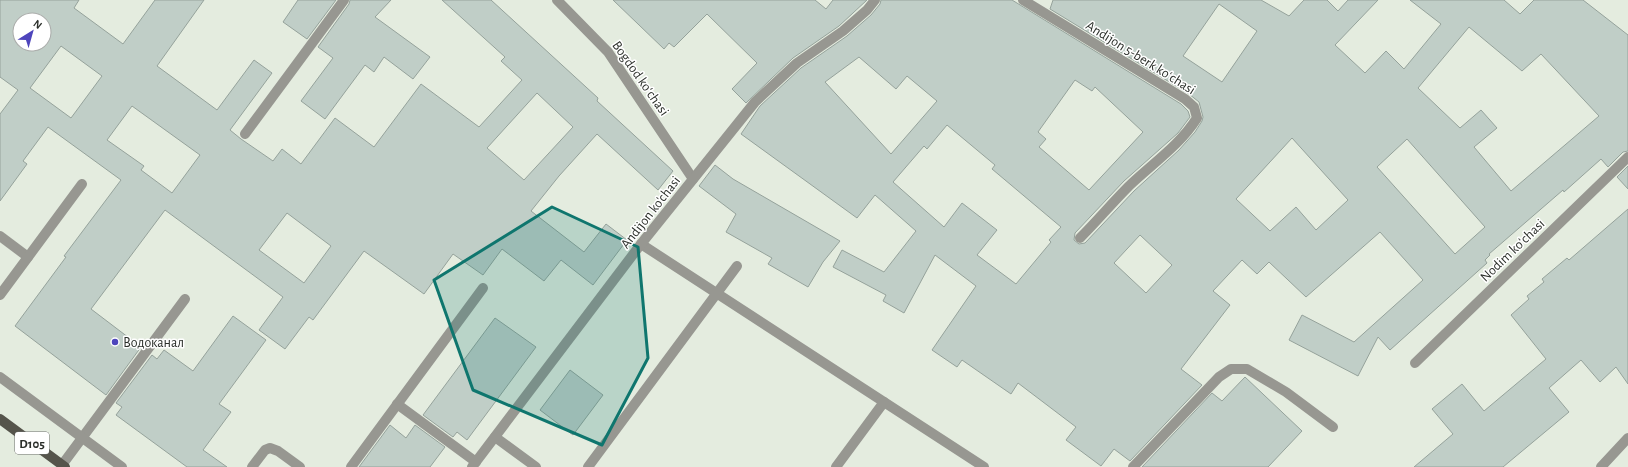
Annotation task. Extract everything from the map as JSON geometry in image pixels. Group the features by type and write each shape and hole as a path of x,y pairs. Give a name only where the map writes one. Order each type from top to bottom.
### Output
{"main road":[{"name":"D105","path":"0,419 63,466"}],"street":[{"path":"245,134 344,0"},
{"name":"Bogdod koʻchasi","path":"556,0 608,52 693,180"},
{"name":"Andijon ko'chasi","path":"474,464 642,244 755,102 797,63 844,31 867,10 875,0"},
{"name":"Аndijon 5-berk koʻchasi","path":"1023,0 1185,99 1194,107 1197,118 1191,128 1148,170 1130,185 1080,238"},
{"name":"Nodim koʻchasi","path":"1415,363 1628,157"},
{"path":"0,295 82,184"},
{"path":"0,236 28,257"},
{"path":"642,244 984,467"},
{"path":"588,467 737,266"},
{"path":"351,467 483,288"},
{"path":"63,466 185,299"},
{"path":"1133,467 1219,376 1231,369 1247,369 1286,392 1333,427"},
{"path":"0,377 122,467"},
{"path":"836,467 884,402"},
{"path":"397,404 474,464"},
{"path":"495,436 536,467"},
{"path":"1601,467 1628,438"},
{"path":"252,467 265,450 270,448 278,451 300,467"}],"highlighted area":[{"path":"552,207 638,247 648,358 602,445 473,390 434,280"}],"building":[{"path":"0,0 79,0 74,8 123,44 155,0 204,0 157,66 217,110 254,60 272,73 230,130 273,161 282,149 301,164 335,118 374,147 421,84 479,127 522,80 501,61 505,57 442,0 491,0 598,98 597,101 673,171 658,190 597,134 559,176 531,211 584,252 606,224 627,240 593,285 561,260 544,281 502,249 483,275 453,254 424,294 364,251 313,320 309,317 285,349 259,330 283,297 165,210 91,309 141,347 106,395 15,326 66,257 64,256 121,180 48,127 23,161 27,164 0,201 0,114 18,90 0,77","holes":["61,46 102,76 71,118 30,88","537,93 573,127 524,180 487,148","132,106 200,155 172,193 141,170 144,166 107,140","287,213 331,246 304,283 259,250"]},
{"path":"298,0 336,0 307,39 283,22"},
{"path":"350,0 391,0 375,17 430,57 413,79 384,57 374,72 365,65 325,119 301,101 333,58 318,47 349,4"},
{"path":"613,0 815,0 826,9 833,0 867,0 839,26 793,58 746,103 732,89 757,63 707,14 674,47 669,43 664,49"},
{"path":"881,0 1012,0 1181,104 1188,111 1190,117 1178,133 1124,181 1075,233 1074,240 1079,244 1085,243 1134,191 1179,150 1195,132 1203,117 1199,102 1189,94 1050,9 1053,0 1261,0 1289,16 1304,0 1327,0 1338,11 1348,0 1378,0 1335,45 1365,73 1386,51 1404,69 1441,24 1410,0 1504,0 1520,14 1534,0 1583,0 1628,35 1628,151 1623,152 1608,167 1601,159 1564,192 1563,190 1489,254 1490,255 1485,260 1487,263 1390,350 1378,337 1358,376 1289,340 1302,315 1354,342 1423,280 1380,232 1306,297 1269,262 1257,274 1242,260 1213,291 1230,305 1181,369 1202,385 1130,461 1114,449 1101,466 1066,440 1076,427 1018,383 1011,394 962,360 957,367 932,350 976,286 935,255 904,313 883,301 886,295 833,267 842,250 884,272 916,231 875,195 857,218 741,134 760,106 801,68 847,36 871,15 880,4","holes":["1219,4 1257,31 1222,82 1183,56","1469,27 1522,71 1541,54 1599,116 1511,191 1474,147 1497,128 1481,110 1460,128 1418,88","859,57 896,89 907,76 937,101 891,154 825,82","1075,80 1092,91 1095,87 1143,132 1089,190 1039,147 1046,139 1038,132","947,125 995,165 992,169 1061,227 1049,240 1051,242 1016,284 977,255 997,230 962,203 944,227 893,182 924,146 927,149","1292,138 1348,200 1316,230 1296,207 1270,231 1236,199","1407,139 1485,227 1455,254 1377,167","1140,235 1172,265 1146,293 1114,263"]},
{"path":"715,165 733,179 840,241 823,262 808,287 768,264 772,258 726,232 736,214 699,186"},
{"path":"1628,166 1628,189 1617,177"},
{"path":"1628,209 1628,384 1616,367 1600,382 1581,360 1549,388 1569,412 1503,467 1414,467 1453,434 1432,409 1462,384 1484,411 1546,359 1511,315 1529,299 1527,296 1544,282 1542,279 1567,258 1569,260"},
{"path":"233,316 266,340 219,404 231,412 203,450 227,467 187,467 116,415 122,407 116,403 152,355 157,359 164,350 193,371"},
{"path":"495,318 536,347 467,440 457,432 453,437 423,415"},
{"path":"570,370 603,395 573,435 540,410"},
{"path":"1245,377 1302,431 1268,467 1142,467 1212,393 1222,401"},
{"path":"390,425 406,438 415,425 445,447 430,467 359,467"}],"place":[{"name":"Водоканал","path":"115,342"}]}
